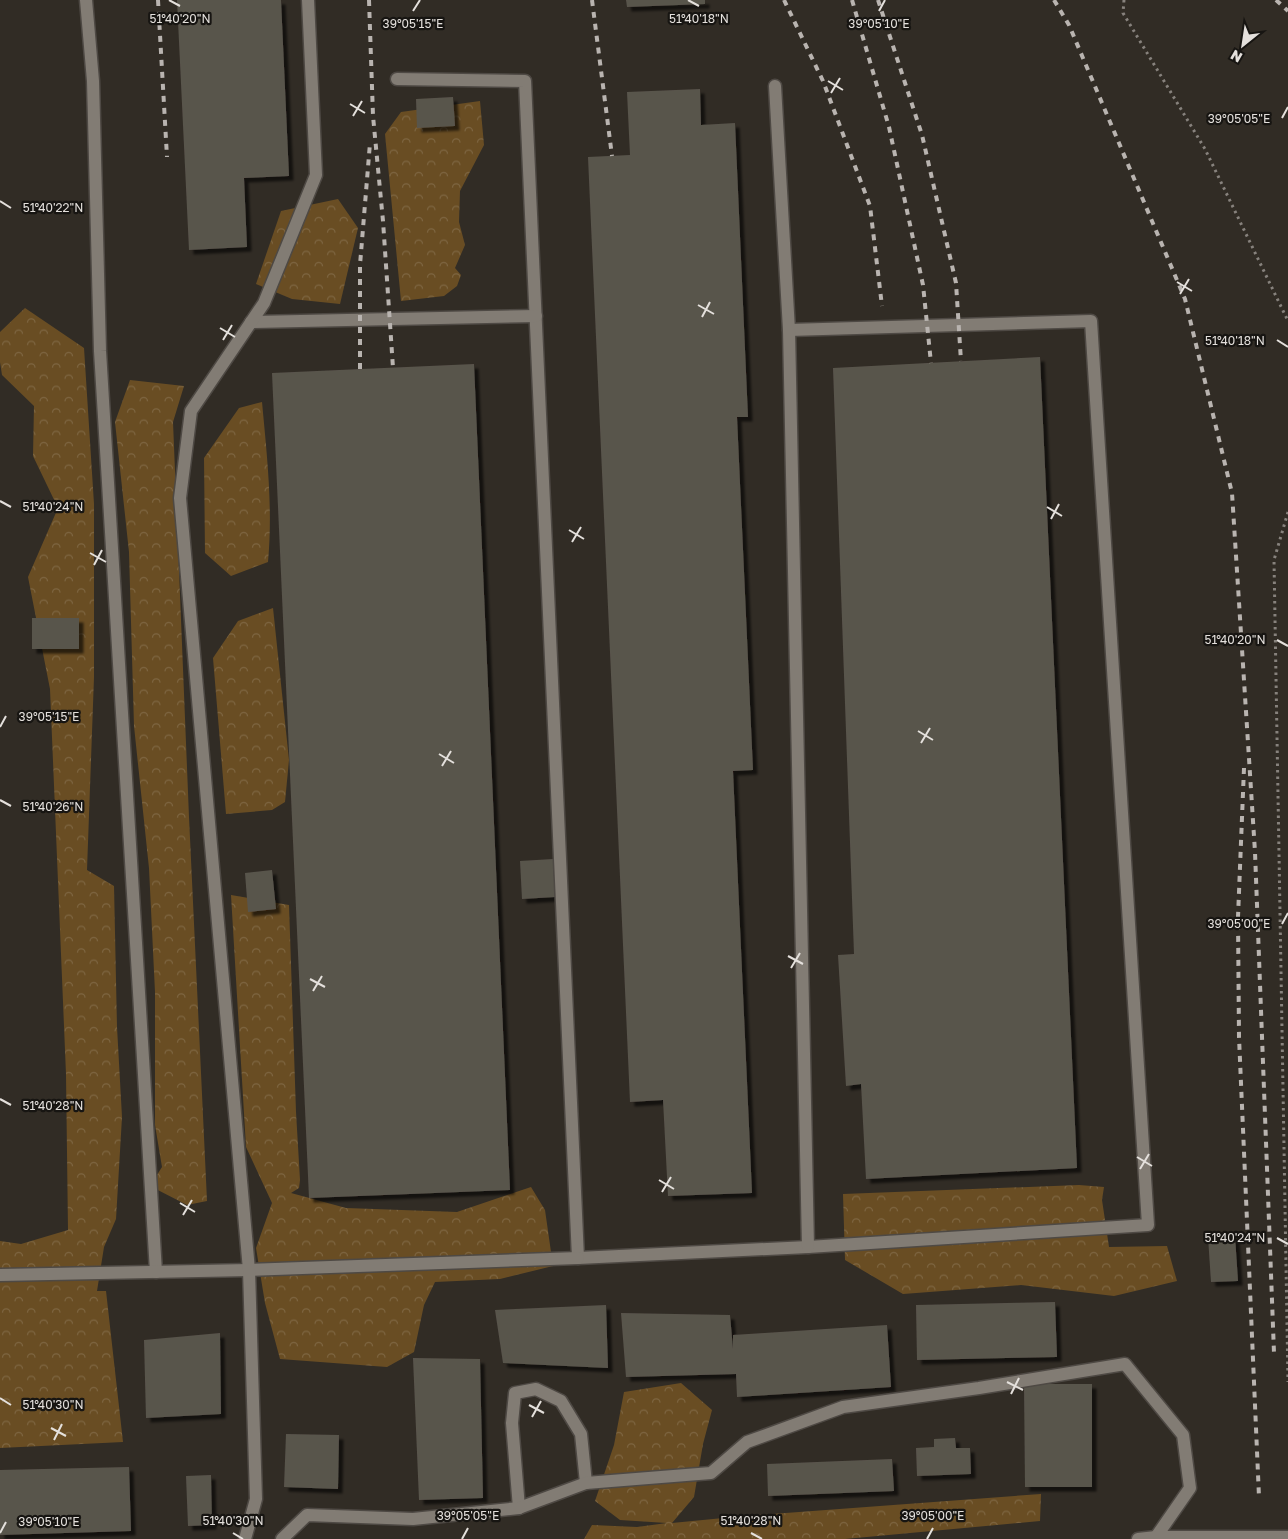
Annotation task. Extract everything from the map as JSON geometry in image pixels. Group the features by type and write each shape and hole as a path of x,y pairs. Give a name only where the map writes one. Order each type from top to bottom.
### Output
{"street":[{"path":"86,0 93,81 100,351 156,1272"},
{"path":"244,1539 256,1499 249,1270 180,498 191,411 264,303 316,175 308,0"},
{"path":"397,78 525,81 578,1258"},
{"path":"775,86 789,330 808,1248"},
{"path":"251,322 536,316"},
{"path":"0,1275 249,1270 808,1248 1148,1225 1091,321 789,330"},
{"path":"282,1539 307,1515 413,1519 519,1508 586,1483 711,1473 747,1442 844,1406 979,1388 1124,1364 1183,1435 1190,1488 1156,1537"},
{"path":"519,1508 512,1423 515,1393 536,1388 561,1401 581,1434 586,1483"},
{"path":"1138,1539 1156,1537 1288,1537"}],"path":[{"path":"1124,0 1122,12 1205,149 1288,321"},
{"path":"1288,512 1274,560 1288,1382"}],"green space":[{"path":"480,101 484,145 460,191 459,222 465,245 455,268 461,275 457,286 444,296 401,301 385,134 401,112"},
{"path":"338,199 358,228 340,304 292,299 256,284 281,211"},
{"path":"25,308 84,348 94,504 94,677 87,870 114,886 117,1027 122,1117 116,1219 104,1247 97,1291 106,1291 123,1442 0,1448 0,1241 21,1244 68,1230 66,1074 50,689 28,577 58,508 33,456 34,406 2,375 0,362 0,332"},
{"path":"130,380 184,386 173,422 207,1201 187,1205 150,1186 162,1167 155,1125 155,992 149,868 134,726 129,552 115,422"},
{"path":"262,402 270,502 268,562 231,576 205,553 204,458 239,408"},
{"path":"273,608 289,760 285,802 272,810 226,814 213,658 238,621"},
{"path":"231,895 289,905 300,1180 299,1188 291,1193 346,1208 457,1212 531,1187 545,1210 553,1266 500,1279 435,1282 424,1305 414,1352 387,1367 280,1359 265,1303 256,1248 272,1203 246,1147"},
{"path":"1079,1185 1104,1187 1102,1200 1109,1247 1167,1246 1177,1281 1114,1296 1021,1285 903,1294 845,1260 843,1194"},
{"path":"681,1383 712,1410 703,1444 694,1497 672,1523 1041,1494 1040,1521 845,1539 584,1539 592,1525 637,1527 667,1523 620,1520 595,1501 614,1445 624,1392"}],"building":[{"path":"177,0 281,0 289,176 244,178 247,247 189,250"},
{"path":"626,0 705,0 705,4 627,7"},
{"path":"700,89 701,125 735,123 748,417 737,417 753,770 733,771 752,1193 668,1196 663,1100 630,1102 588,157 630,155 627,92"},
{"path":"453,97 455,126 417,128 416,99"},
{"path":"1040,357 1077,1168 866,1179 861,1084 846,1086 838,955 854,954 833,368"},
{"path":"474,364 510,1190 309,1198 272,373"},
{"path":"32,618 79,618 79,649 32,649"},
{"path":"553,859 555,897 522,899 520,861"},
{"path":"272,870 276,909 248,912 245,873"},
{"path":"1235,1236 1238,1281 1211,1282 1208,1237"},
{"path":"1055,1302 1057,1357 917,1360 916,1305"},
{"path":"606,1305 608,1368 503,1363 495,1310"},
{"path":"621,1313 730,1315 733,1349 733,1335 887,1325 891,1387 737,1397 736,1374 626,1377"},
{"path":"220,1333 221,1414 146,1418 144,1340"},
{"path":"413,1358 480,1359 483,1498 419,1500"},
{"path":"1024,1384 1092,1384 1092,1487 1025,1487"},
{"path":"286,1434 339,1435 338,1489 284,1487"},
{"path":"955,1438 956,1448 970,1448 971,1474 917,1476 916,1448 934,1447 934,1439"},
{"path":"892,1459 894,1491 768,1496 767,1464"},
{"path":"129,1467 131,1531 0,1535 0,1470"},
{"path":"211,1475 212,1525 188,1526 186,1476"}],"railway":[{"path":"158,0 167,157"},
{"path":"369,0 373,116 383,221 393,368"},
{"path":"592,0 612,156"},
{"path":"784,0 823,81 870,206 882,306"},
{"path":"852,0 889,127 923,285 931,363"},
{"path":"878,0 922,135 956,283 961,361"},
{"path":"1054,0 1069,25 1185,299 1232,493 1255,852 1274,1353"},
{"path":"1276,0 1288,11"},
{"path":"360,369 360,265 370,143"},
{"path":"1244,768 1238,917 1239,1037 1259,1497"}]}
